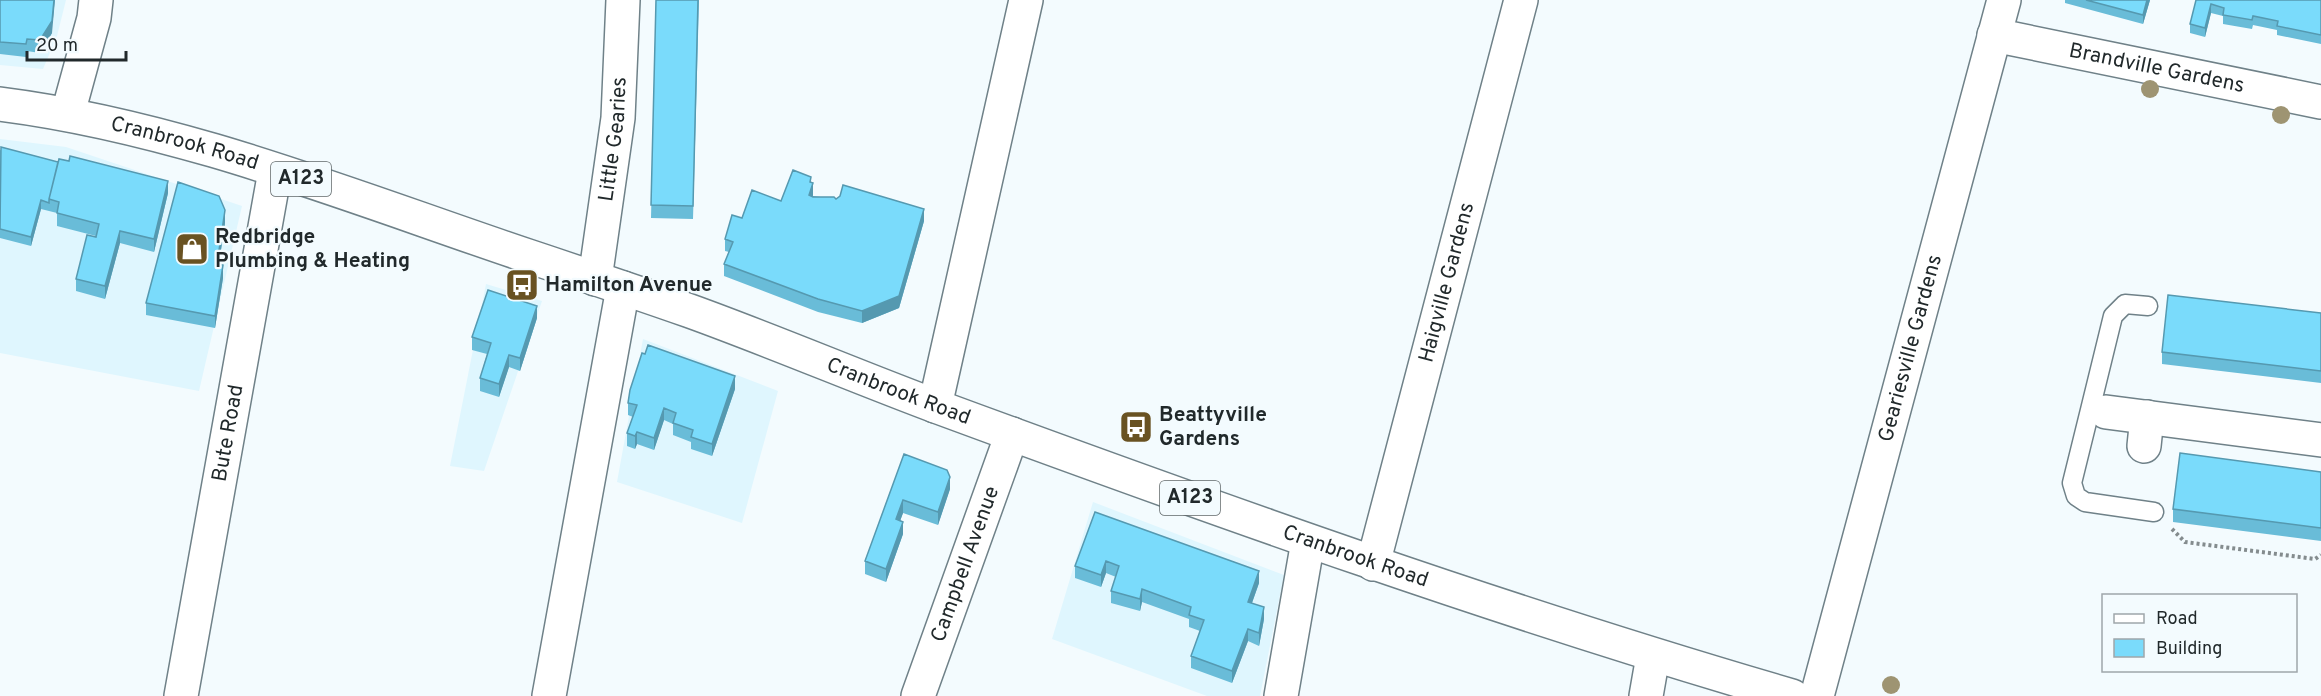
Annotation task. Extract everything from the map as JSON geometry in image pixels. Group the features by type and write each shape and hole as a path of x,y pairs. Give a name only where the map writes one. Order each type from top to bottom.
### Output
{"street":[{"path":"68,113 94,18 96,0"},
{"name":"Little Gearies","path":"609,283 623,0"},
{"path":"935,406 1026,0"},
{"name":"Haigville Gardens","path":"1373,564 1521,0"},
{"name":"Geariesville Gardens","path":"1817,696 2004,0"},
{"name":"Brandville Gardens","path":"1994,35 2321,102"},
{"name":"Cranbrook Road","path":"0,104 68,113 138,130 275,171 692,312 935,406 1373,564 1653,656 1792,696"},
{"name":"Bute Road","path":"181,696 275,171"},
{"path":"549,696 609,283"},
{"path":"2098,411 2145,432 2321,440"},
{"name":"Campbell Avenue","path":"918,696 1012,434"},
{"path":"1281,696 1308,541"},
{"path":"1646,696 1653,656"}],"lane":[{"path":"2148,306 2125,304 2113,316 2098,411 2072,483 2076,496 2085,502 2154,512"}],"path":[{"path":"2154,512 2185,542 2315,559 2321,555"}],"shaded area":[{"path":"0,0 66,0 57,36 43,69 0,65"},
{"path":"0,139 66,147 242,206 199,391 0,353"},
{"path":"486,284 542,301 484,471 450,466"},
{"path":"643,339 778,391 742,523 617,482"},
{"path":"1093,502 1284,575 1260,696 1207,696 1052,639"}],"building":[{"path":"0,0 54,0 52,21 40,40 27,39 26,44 0,42"},
{"path":"656,0 698,0 693,206 651,205"},
{"path":"2086,0 2147,0 2143,15"},
{"path":"2196,0 2321,0 2321,35 2277,26 2278,21 2253,16 2252,20 2223,15 2224,8 2211,4 2205,28 2190,24"},
{"path":"1,147 58,162 49,203 41,200 31,237 0,229"},
{"path":"70,156 168,181 154,239 120,231 105,286 76,279 87,235 96,237 99,224 57,213 59,202 49,199 59,159 69,161"},
{"path":"793,170 811,177 810,182 813,183 809,195 813,197 834,197 836,199 840,196 843,185 924,209 899,296 862,311 818,299 724,264 733,242 725,239 732,215 742,218 752,190 781,201"},
{"name":"Redbridge Plumbing & Heating","path":"178,182 219,196 225,210 217,264 223,265 215,316 146,303"},
{"path":"488,290 537,306 520,358 509,355 499,384 480,378 491,343 472,337"},
{"path":"2168,295 2321,313 2321,371 2162,352"},
{"path":"648,345 735,376 712,444 691,437 693,430 673,423 676,413 664,408 654,438 637,432 635,436 627,433 637,405 628,403 630,390 642,353 645,354"},
{"path":"2180,453 2321,472 2321,528 2173,509"},
{"path":"904,454 947,470 950,477 938,512 903,500 896,519 903,522 886,569 865,561"},
{"path":"1095,512 1259,571 1248,602 1264,607 1259,633 1248,629 1232,671 1191,656 1204,620 1189,615 1191,607 1142,589 1140,599 1111,591 1119,566 1106,561 1101,575 1075,566"}],"place":[{"name":"Redbridge Plumbing & Heating","path":"192,249"},
{"name":"Hamilton Avenue","path":"522,285"},
{"name":"Beattyville Gardens","path":"1136,427"}]}
